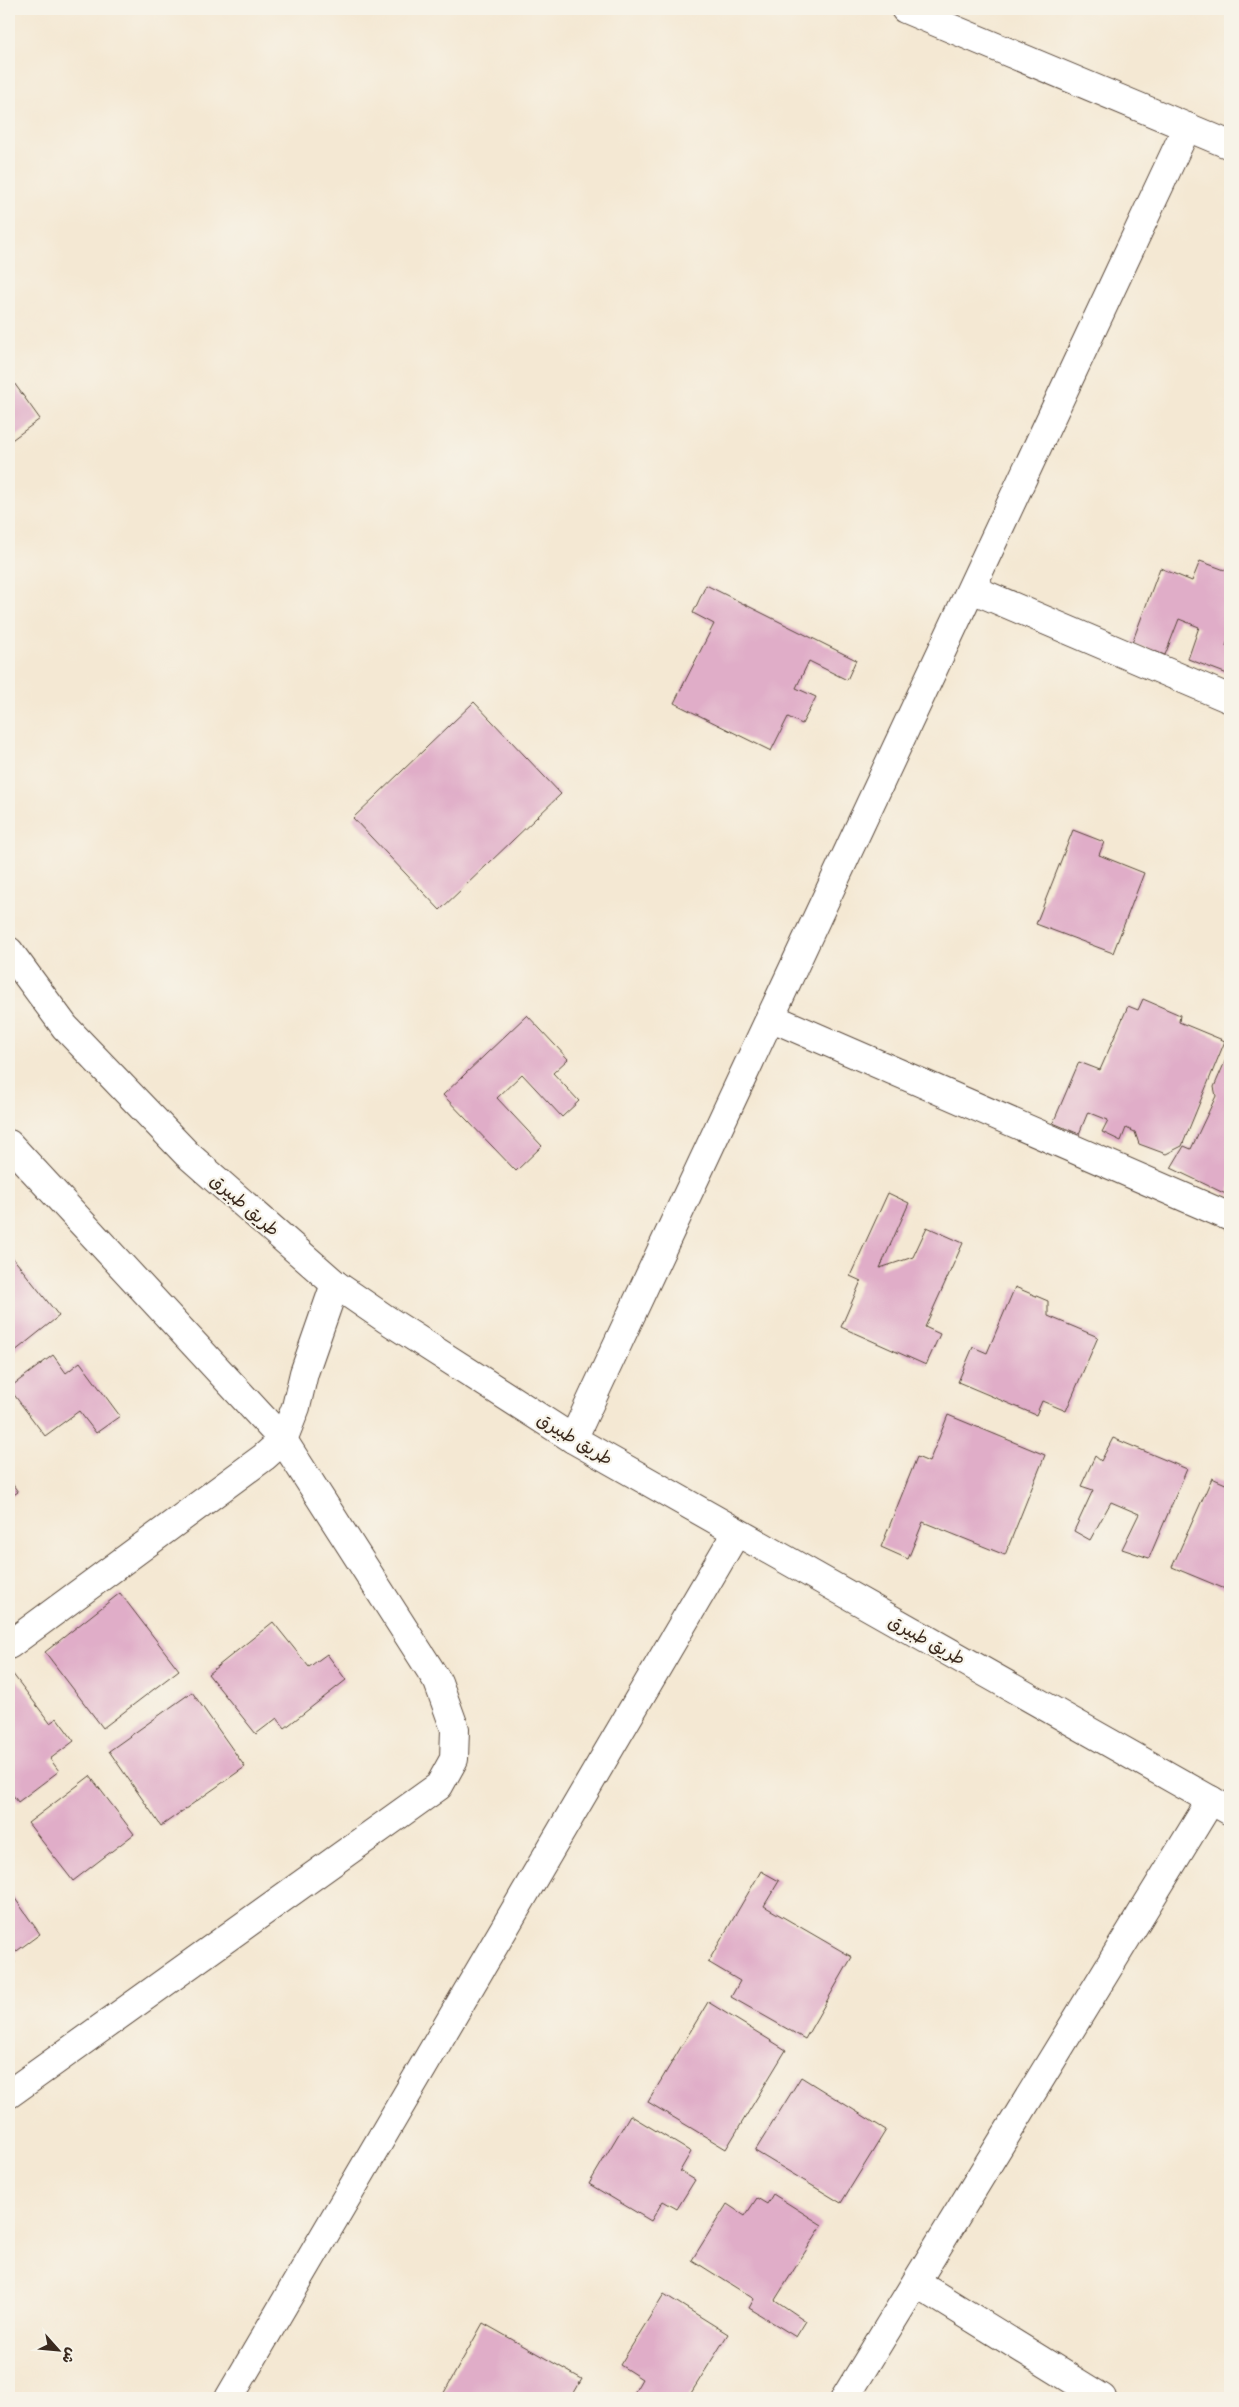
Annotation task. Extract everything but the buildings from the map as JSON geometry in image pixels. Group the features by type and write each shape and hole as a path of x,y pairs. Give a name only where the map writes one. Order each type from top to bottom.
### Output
{"street":[{"path":"905,9 1230,145"},
{"path":"573,1439 1187,126"},
{"path":"972,589 1230,699"},
{"name":"طريق طبيرق","path":"9,951 65,1027 187,1154 335,1284 573,1439 736,1533 1220,1805"},
{"path":"770,1017 1230,1216"},
{"path":"9,1144 283,1440 438,1682 455,1729 454,1759 439,1786 9,2094"},
{"path":"9,1646 264,1457 283,1440 296,1407 304,1373 335,1284"},
{"path":"229,2398 736,1533"},
{"path":"845,2398 1220,1805"},
{"path":"916,2283 1102,2398"}]}
